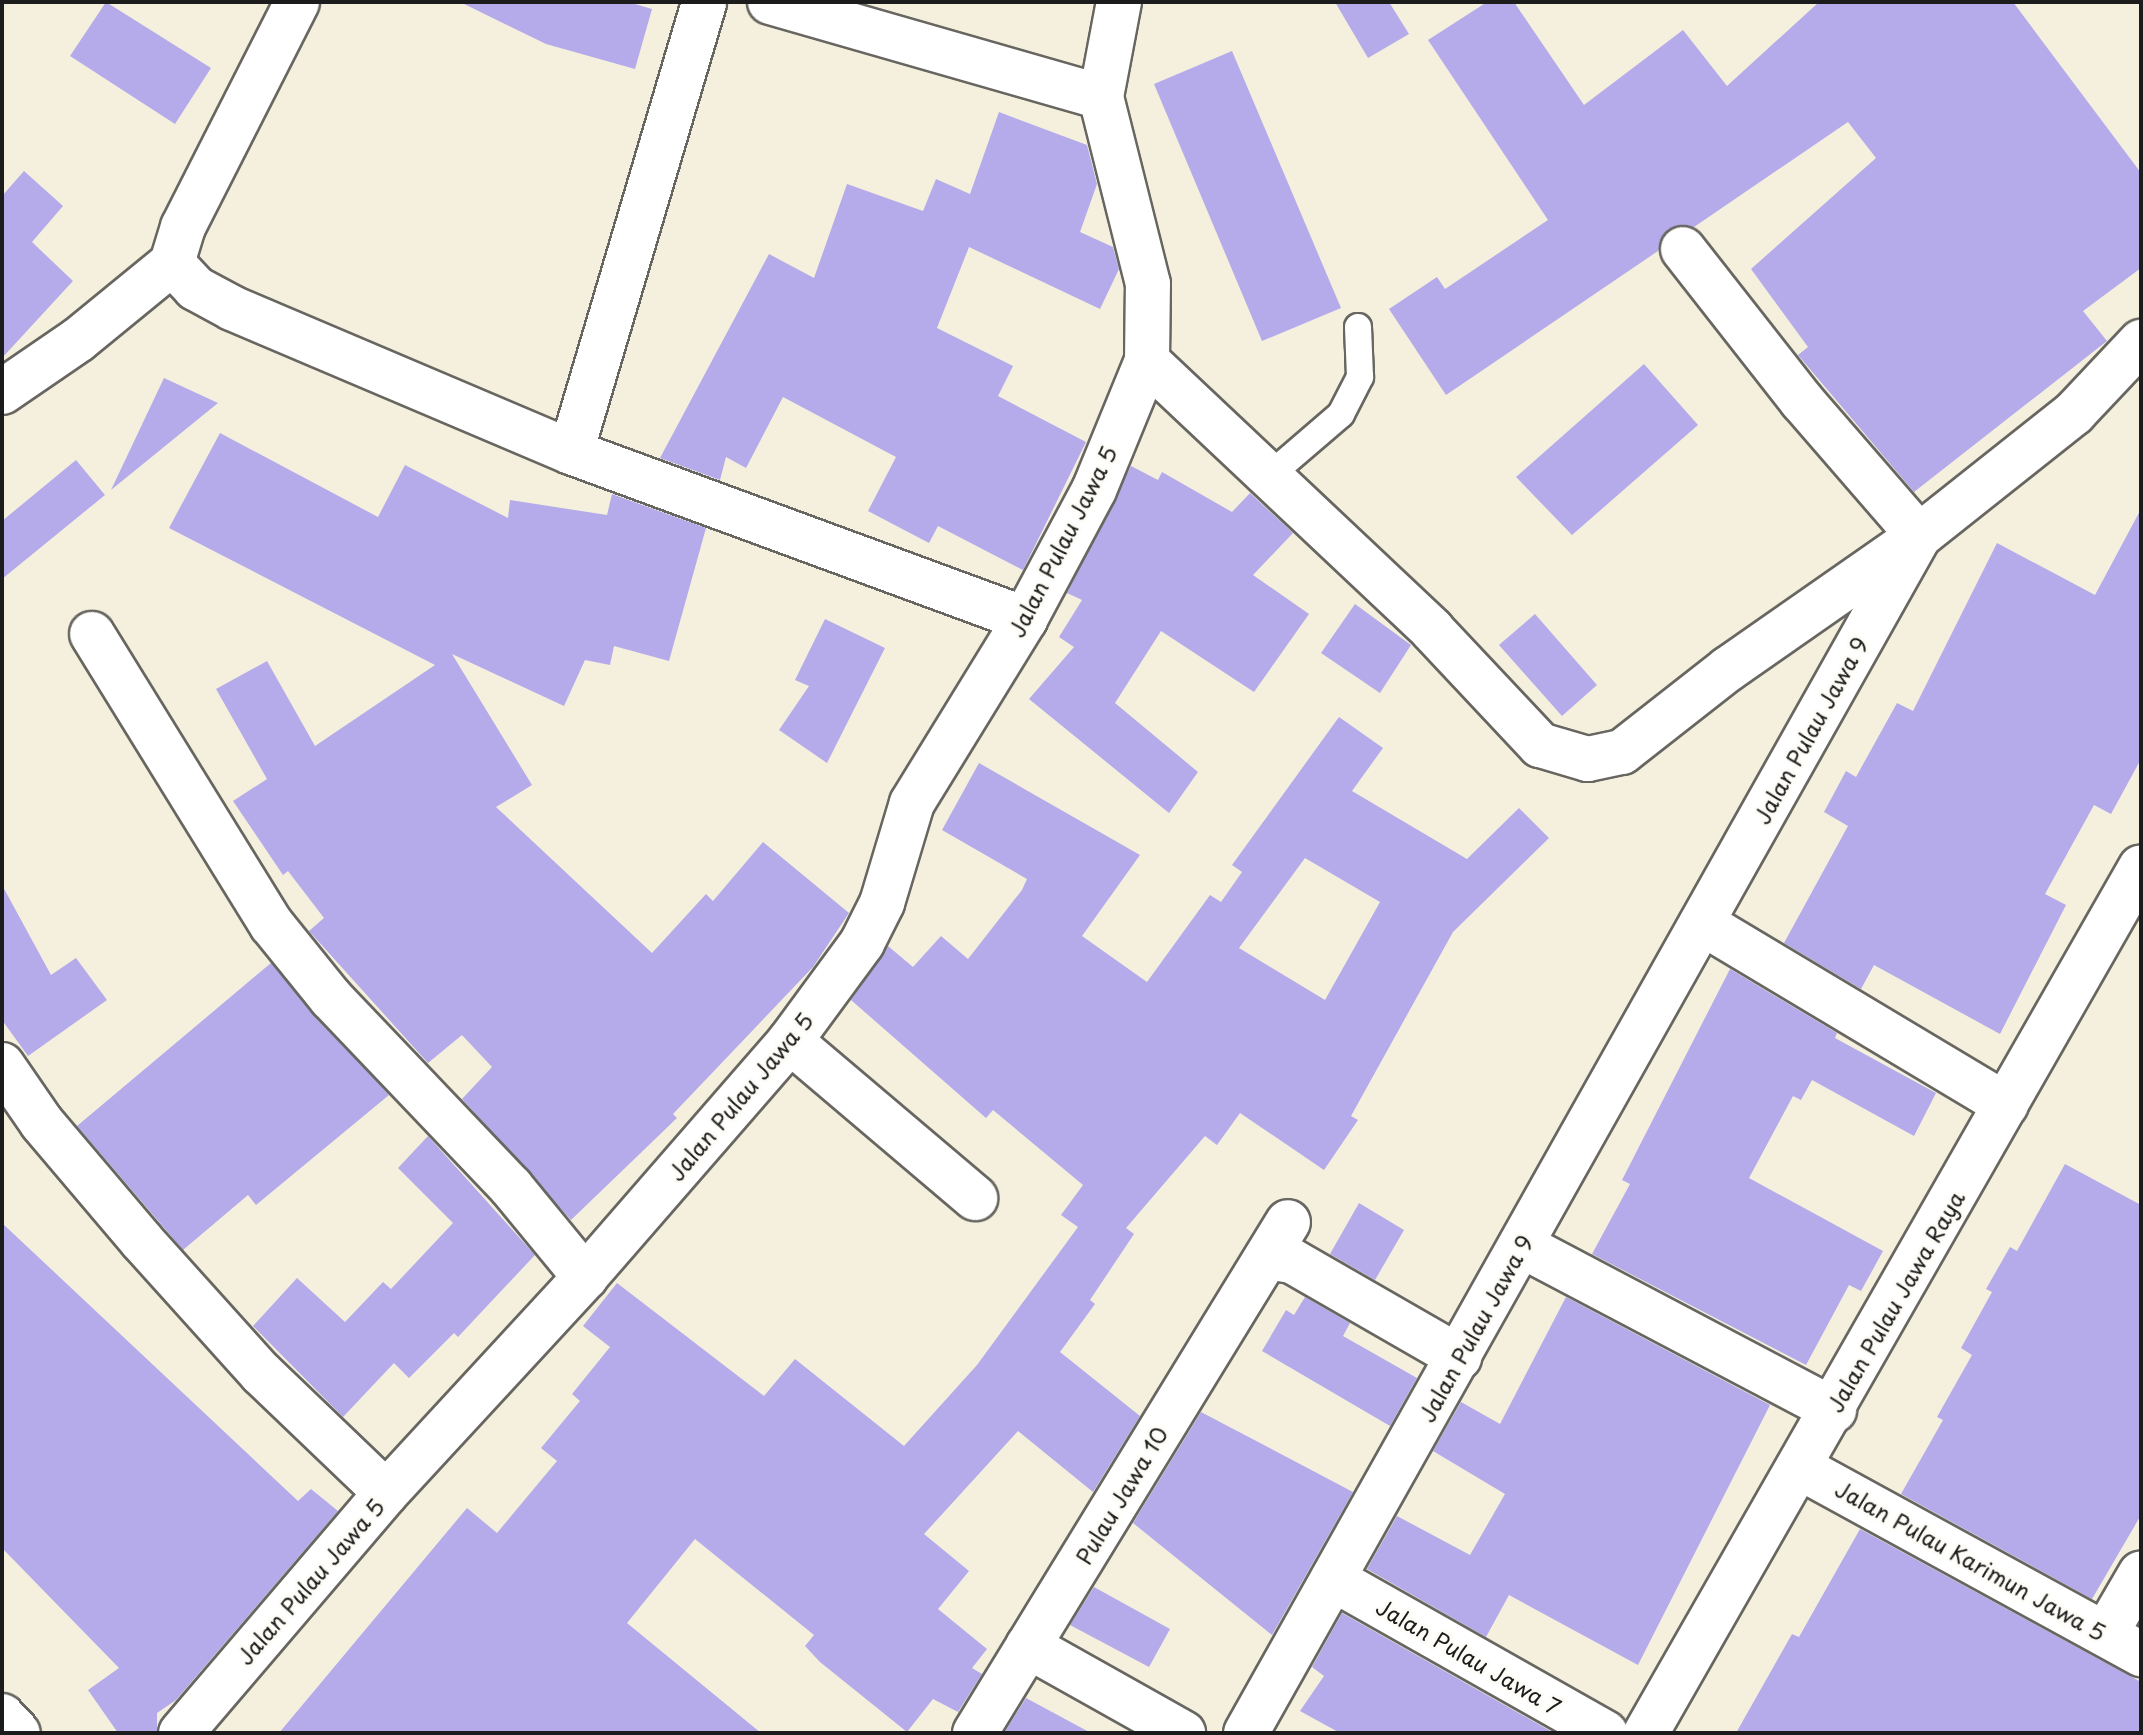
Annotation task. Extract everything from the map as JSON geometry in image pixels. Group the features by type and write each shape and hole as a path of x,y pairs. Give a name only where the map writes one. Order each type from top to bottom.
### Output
{"street":[{"path":"2,392 78,340 172,263 183,227 297,2"},
{"path":"571,452 704,2"},
{"path":"770,2 1101,97"},
{"path":"1119,2 1101,97 1148,284 1147,361 1432,630 1540,745 1588,759 1622,752 1728,669 1919,536 2074,413 2141,342"},
{"path":"1683,249 1802,401 1919,536"},
{"path":"172,263 195,288 232,308 571,452 1025,619"},
{"name":"Jalan Pulau Jawa 5","path":"181,1733 386,1493 585,1277 790,1041 862,943 882,903 912,803 1025,619 1094,490 1147,361"},
{"name":"Jalan Pulau Jawa 9","path":"1246,1733 1919,536"},
{"path":"92,634 272,925 331,998 511,1187 585,1277"},
{"name":"Jalan Pulau Jawa Raya","path":"1646,1733 1801,1468 2141,867"},
{"path":"1702,923 2006,1105"},
{"path":"790,1041 975,1198"},
{"path":"2,1065 42,1123 142,1241 261,1373 386,1493"},
{"name":"Pulau Jawa 10","path":"975,1733 1278,1240 1292,1261 1459,1357"},
{"path":"1521,1245 1834,1410"},
{"name":"Jalan Pulau Karimun Jawa 5","path":"1801,1468 2124,1644"},
{"path":"2124,1644 2141,1573"},
{"name":"Jalan Pulau Jawa 7","path":"1333,1579 1605,1733"},
{"path":"1028,1646 1183,1733"}],"lane":[{"path":"1269,476 1341,414 1360,377 1358,327"}],"building":[{"path":"106,2 211,68 175,124 70,56"},
{"path":"460,2 628,2 652,9 635,69 546,44"},
{"path":"1335,2 1389,2 1409,34 1368,58"},
{"path":"1487,2 1514,2 1584,105 1683,30 1727,86 1819,2 2013,2 2141,173 2141,268 2083,311 2107,341 1914,492 1798,355 1808,347 1751,269 1876,158 1848,122 1694,227 1668,229 1658,251 1446,395 1389,309 1437,277 1445,289 1548,220 1428,40"},
{"path":"1232,51 1341,308 1262,341 1154,84"},
{"path":"999,112 1087,145 1097,184 1080,232 1113,247 1119,269 1100,309 969,247 937,328 1013,366 998,396 1086,442 1023,570 938,526 929,543 868,511 896,457 783,397 746,468 726,457 720,480 660,458 769,254 814,278 847,184 923,211 936,179 970,194"},
{"path":"24,171 63,206 32,242 73,281 2,358 2,196"},
{"path":"1644,364 1698,425 1572,535 1516,477"},
{"path":"164,378 218,403 111,490"},
{"path":"220,433 378,517 405,465 508,518 510,500 607,515 612,494 706,528 669,661 614,646 610,665 585,660 564,706 452,654 532,785 496,807 652,953 706,894 713,901 763,842 849,913 813,967 673,1114 677,1118 571,1220 462,1099 492,1067 462,1035 428,1063 309,931 324,918 288,871 283,875 233,801 267,779 216,689 267,661 315,746 435,665 169,528"},
{"path":"76,460 105,495 2,579 2,521"},
{"path":"1131,466 1158,480 1162,472 1232,512 1250,493 1293,533 1253,575 1309,614 1254,692 1161,631 1115,703 1198,772 1169,813 1029,699 1074,647 1059,637 1082,600 1067,593"},
{"path":"2141,509 2141,759 2111,814 2094,805 2045,894 2066,905 2000,1034 1874,965 1861,989 1784,943 1848,826 1824,812 1846,771 1856,777 1897,703 1913,711 1997,543 2095,595"},
{"path":"1355,604 1411,645 1380,693 1321,653"},
{"path":"1535,614 1597,685 1562,716 1499,645"},
{"path":"825,619 885,648 827,763 779,730 809,686 795,680"},
{"path":"1339,717 1383,748 1352,791 1467,859 1519,808 1549,838 1453,932 1351,1116 1358,1120 1324,1170 1240,1113 1217,1145 1205,1136 1126,1228 1134,1234 1090,1300 1095,1304 1060,1352 1140,1416 1093,1492 1018,1431 924,1534 969,1571 938,1609 987,1649 972,1668 982,1674 958,1712 933,1699 907,1732 820,1662 805,1646 814,1635 695,1539 627,1623 761,1733 279,1733 467,1508 497,1533 557,1461 541,1448 580,1401 572,1394 610,1347 583,1326 617,1283 764,1396 795,1359 904,1446 977,1365 1078,1227 1061,1215 1083,1185 993,1110 986,1118 851,1000 888,946 913,967 941,936 968,959 1022,890 1027,879 942,830 979,763 1140,855 1082,936 1147,982 1210,895 1221,902 1242,872 1232,865","holes":["1305,858 1380,902 1325,1000 1239,948"]},
{"path":"2,885 51,975 76,958 107,1000 28,1056 2,1020"},
{"path":"271,963 389,1095 256,1205 248,1195 183,1250 77,1126"},
{"path":"1730,969 1837,1033 1835,1038 1936,1093 1914,1136 1812,1080 1801,1100 1793,1096 1749,1178 1883,1251 1861,1291 1849,1285 1806,1365 1592,1254 1630,1184 1622,1180"},
{"path":"428,1136 535,1255 458,1337 454,1333 409,1378 394,1363 343,1417 253,1326 297,1278 345,1322 383,1282 391,1289 453,1223 398,1168"},
{"path":"2065,1164 2141,1205 2141,1515 2092,1599 1901,1494 1943,1420 1937,1417 1972,1355 1961,1348 1992,1292 1986,1289 2010,1247 2017,1251"},
{"path":"1359,1203 1404,1230 1375,1280 1330,1254"},
{"path":"2,1223 298,1501 311,1489 338,1511 176,1700 157,1713 157,1733 118,1733 88,1690 119,1668 2,1548"},
{"path":"1305,1297 1350,1323 1343,1336 1417,1378 1390,1426 1262,1351 1286,1310 1294,1315"},
{"path":"1566,1297 1770,1405 1638,1665 1509,1595 1486,1637 1367,1569 1397,1516 1470,1555 1505,1494 1433,1451 1461,1402 1500,1424"},
{"path":"1201,1412 1353,1492 1272,1635 1133,1523"},
{"path":"1860,1529 2141,1682 2141,1733 1736,1733 1792,1634 1799,1637"},
{"path":"1094,1587 1170,1629 1149,1667 1070,1625"},
{"path":"1342,1613 1554,1733 1340,1733 1300,1711 1324,1676 1312,1667"},
{"path":"1026,1698 1091,1733 1004,1733"}]}
